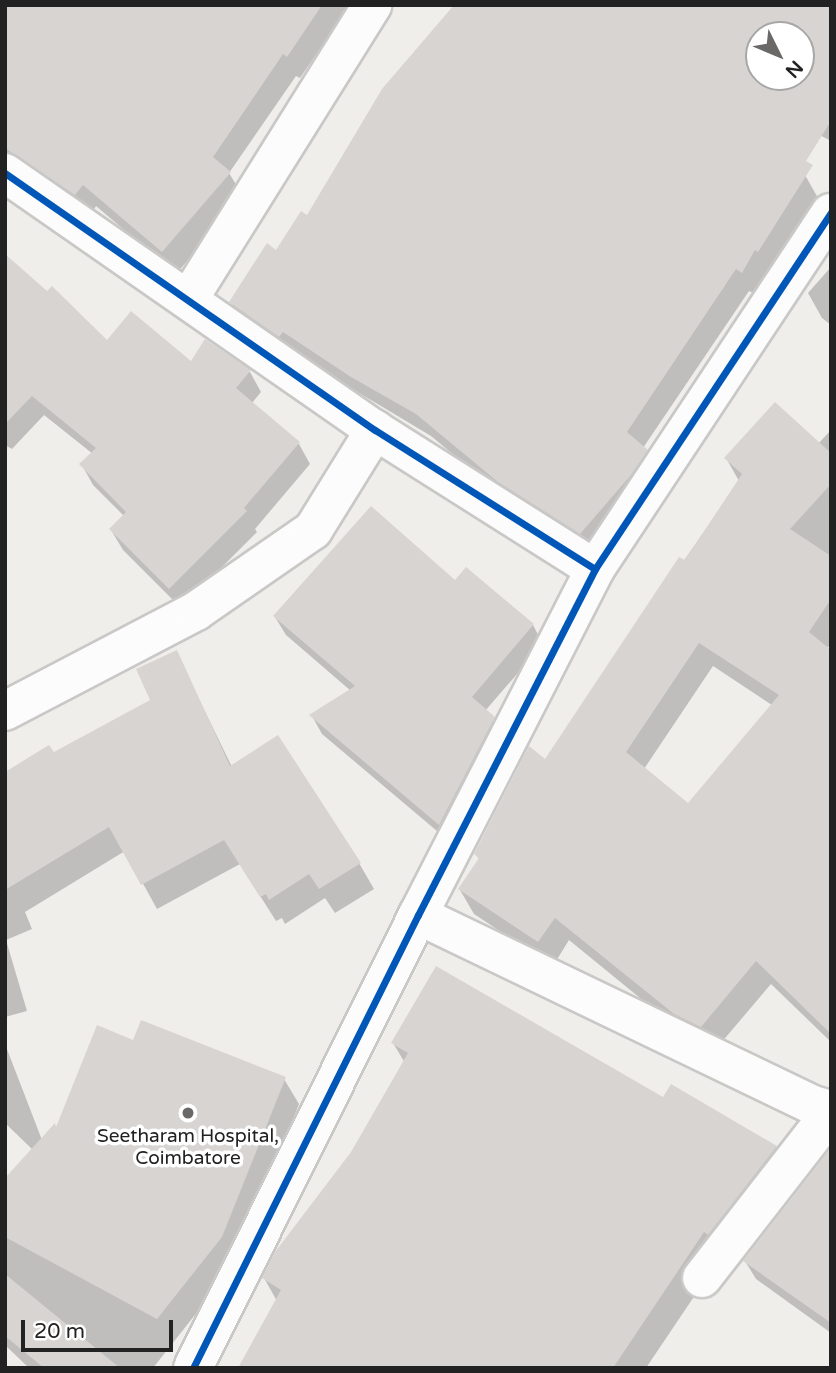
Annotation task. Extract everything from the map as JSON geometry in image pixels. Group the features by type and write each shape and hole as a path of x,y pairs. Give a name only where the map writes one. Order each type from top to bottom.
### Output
{"street":[{"path":"188,300 372,5"},
{"path":"5,173 374,429 595,569"},
{"path":"193,1368 418,915 595,569 831,213"},
{"path":"5,711 196,611 313,530 374,429"},
{"path":"418,915 813,1105 831,1111 702,1278"}],"building":[{"path":"5,5 322,5 287,57 283,54 213,157 231,172 162,252 83,185 75,195 5,148"},
{"path":"454,5 831,5 831,121 806,161 813,165 758,252 755,250 742,273 736,269 627,432 648,450 631,475 580,534 498,482 416,414 351,377 283,332 279,337 229,302 267,243 276,250 301,211 307,215 382,89"},
{"path":"5,254 47,291 52,286 107,340 131,311 191,361 205,339 251,370 236,388 300,442 244,508 247,511 169,589 109,529 126,512 79,464 96,448 32,396 5,424"},
{"path":"775,402 831,453 831,484 790,529 831,556 831,599 809,632 831,650 831,1034 756,961 701,1027 674,1014 555,918 538,942 458,889 479,858 474,854 529,746 545,759 679,557 685,560 742,474 724,458","holes":["699,643 779,695 688,803 626,752"]},
{"path":"371,506 455,580 466,567 534,624 472,697 495,717 439,825 309,715 355,686 273,616"},
{"path":"177,650 230,766 278,735 361,863 319,889 309,874 269,900 266,894 260,897 224,840 141,885 109,827 5,890 5,772 49,745 54,752 150,700 136,669"},
{"path":"436,966 663,1097 671,1084 777,1146 708,1235 704,1232 613,1368 238,1368 281,1290 262,1278 275,1252 351,1152 408,1053 391,1043"},
{"path":"141,1020 286,1077 222,1237 157,1319 5,1237 5,1178 55,1123 56,1127 97,1025 133,1040"},
{"path":"831,1148 831,1323 743,1261"},
{"path":"5,1274 120,1368 44,1368 5,1336"}],"cycle path":[{"path":"5,173 375,430 595,569"},
{"path":"193,1368 418,915 595,569 831,213"}],"place":[{"name":"Seetharam Hospital, Coimbatore","path":"188,1113"}]}
